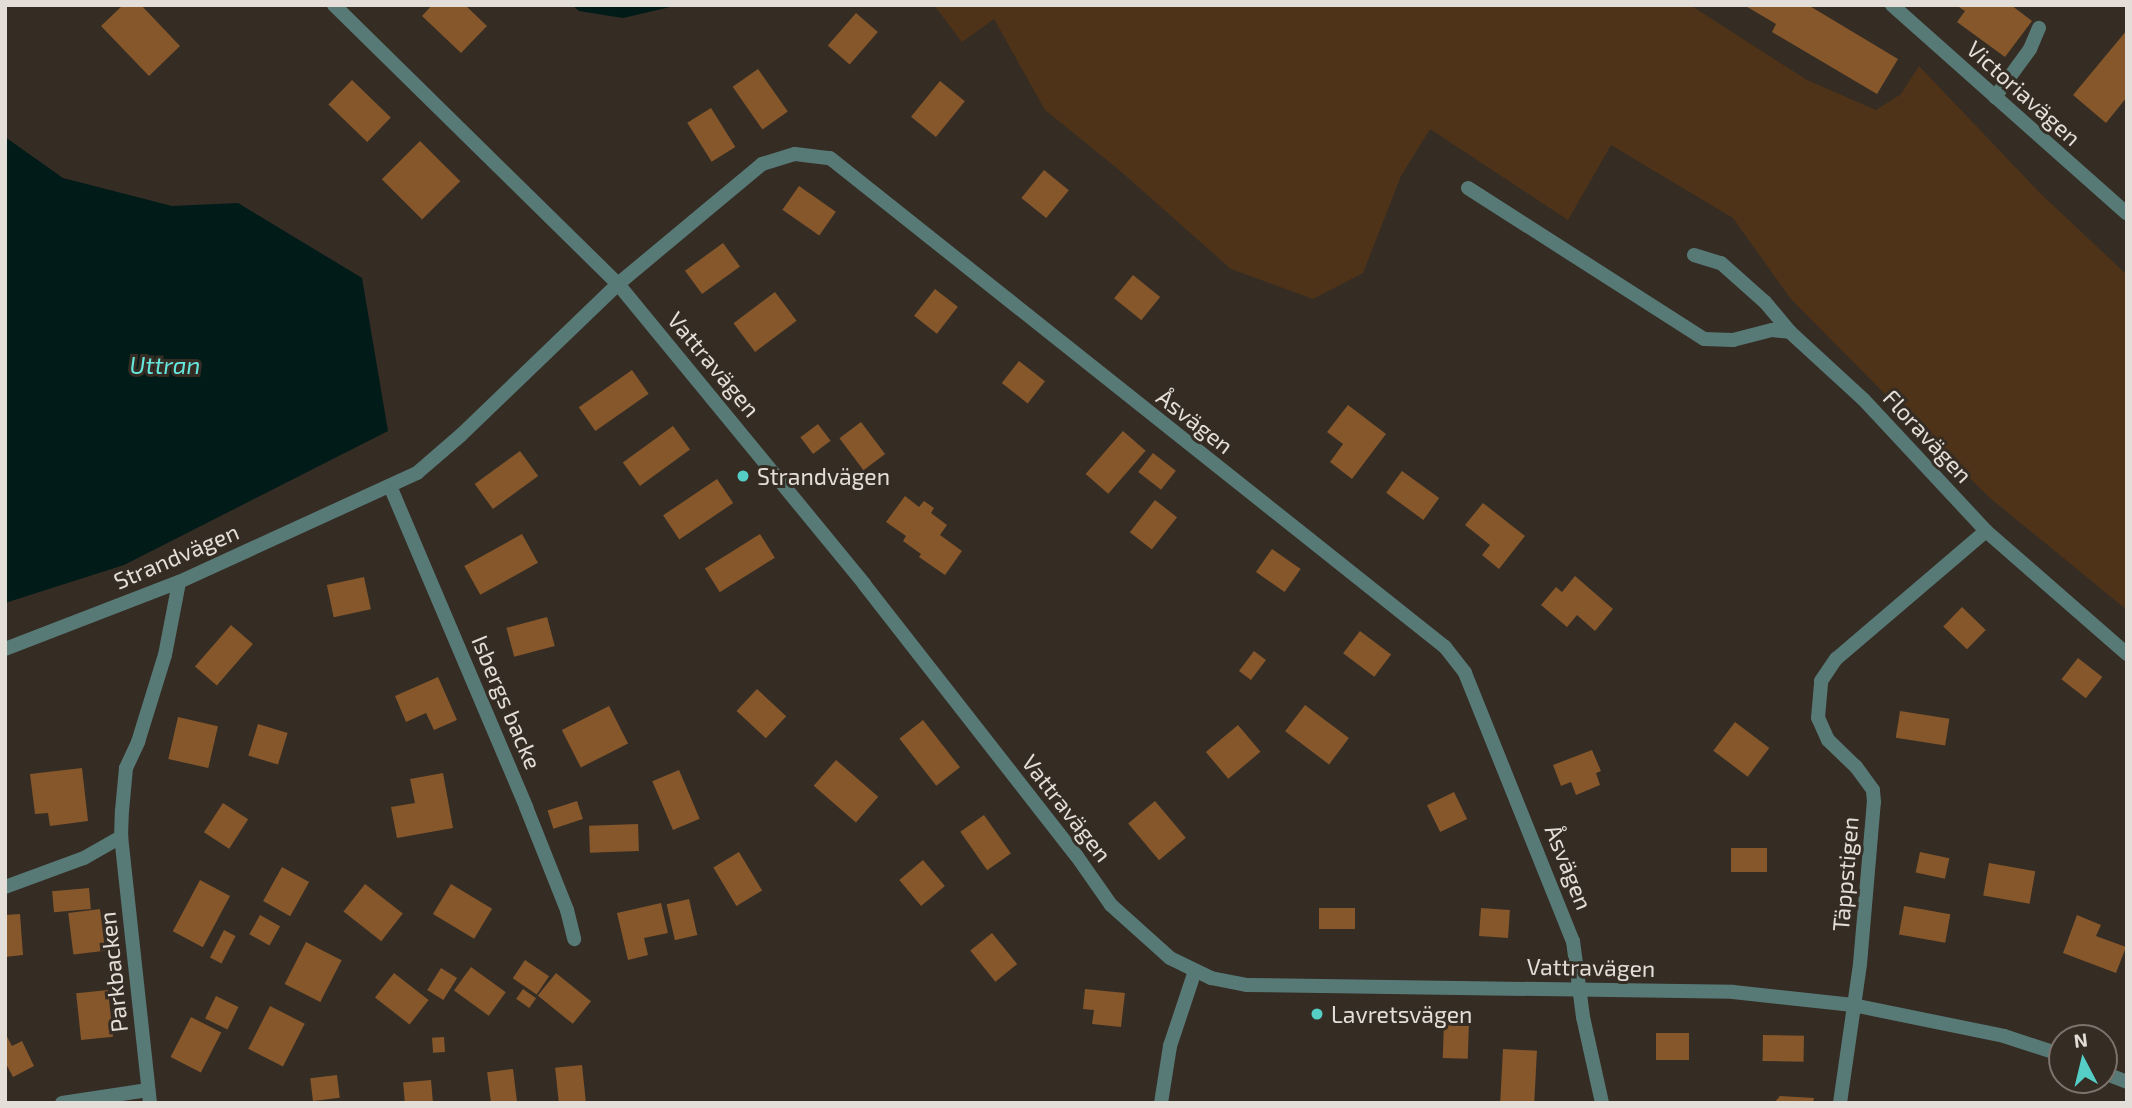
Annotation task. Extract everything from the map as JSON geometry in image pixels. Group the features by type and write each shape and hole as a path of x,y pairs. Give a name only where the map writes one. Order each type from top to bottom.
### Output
{"street":[{"name":"Vattravägen","path":"334,5 618,284 864,584 1076,855 1111,905 1170,958 1195,971 1247,985 1733,992 1853,1005 2004,1036 2048,1050"},
{"name":"Victoriavägen","path":"1892,5 2127,214"},
{"path":"1995,97 2030,49 2039,28"},
{"name":"Åsvägen","path":"618,284 762,164 795,154 830,158 1446,647 1465,673 1573,941 1578,989 1602,1103"},
{"path":"1468,188 1704,339 1732,340 1772,330 1790,332"},
{"name":"Floravägen","path":"1694,255 1721,263 1765,302 1790,332 1864,400 1986,531 2127,654"},
{"name":"Strandvägen","path":"5,649 179,582 417,473 461,435 618,284"},
{"name":"Isbergs backe","path":"390,486 526,807 567,910 574,939"},
{"name":"Täppstigen","path":"1840,1103 1873,835 1874,802 1872,790 1856,767 1828,740 1818,718 1821,681 1836,659 1986,531"},
{"name":"Parkbacken","path":"149,1096 121,837 126,768 138,743 165,655 179,582"},
{"path":"5,887 83,859 121,837"},
{"path":"1161,1103 1170,1046 1195,971"},
{"path":"62,1103 149,1096"}],"shaded area":[{"path":"934,5 1690,5 1807,80 1876,110 1901,94 1919,66 2040,193 2127,275 2127,610 1990,498 1878,387 1791,299 1733,218 1611,145 1568,220 1430,129 1401,176 1363,273 1313,299 1231,269 1118,169 1045,110 994,19 962,42"}],"water":[{"path":"572,5 679,5 623,18 579,11"},
{"name":"Uttran","path":"5,137 63,178 172,206 238,203 362,278 388,431 124,565 5,603"}],"building":[{"path":"123,5 141,5 180,46 149,76 101,26"},
{"path":"432,5 465,5 487,26 461,53 422,16"},
{"path":"1744,5 1808,5 1898,59 1877,94 1772,32 1776,24"},
{"path":"1956,5 2011,5 2032,21 2005,57 1957,22 1965,11"},
{"path":"856,13 878,32 850,64 828,45"},
{"path":"2127,30 2127,97 2106,123 2073,95"},
{"path":"758,69 788,112 762,129 733,87"},
{"path":"352,80 391,118 367,142 328,104"},
{"path":"940,81 965,101 936,137 911,117"},
{"path":"711,108 735,147 712,162 687,123"},
{"path":"420,141 460,181 422,219 382,179"},
{"path":"1044,170 1069,190 1046,218 1021,198"},
{"path":"799,186 836,212 819,236 782,210"},
{"path":"723,243 740,266 702,294 685,271"},
{"path":"1133,275 1160,297 1141,320 1114,298"},
{"path":"935,289 958,307 937,334 914,316"},
{"path":"775,292 797,321 755,352 733,323"},
{"path":"1019,361 1045,381 1028,403 1002,383"},
{"path":"632,370 649,394 595,431 579,407"},
{"path":"1348,405 1386,434 1352,479 1330,462 1343,444 1327,432"},
{"path":"861,422 885,454 864,470 839,438"},
{"path":"818,424 831,441 813,454 800,437"},
{"path":"673,426 690,449 640,486 623,462"},
{"path":"1123,431 1146,451 1108,494 1086,474"},
{"path":"520,451 538,476 493,509 475,484"},
{"path":"1153,453 1176,471 1161,490 1138,472"},
{"path":"1402,471 1439,498 1423,520 1386,493"},
{"path":"717,479 733,503 679,539 663,515"},
{"path":"905,496 919,507 924,501 934,508 931,513 947,525 940,535 962,551 945,575 919,557 921,554 903,541 906,536 886,522"},
{"path":"1155,500 1177,517 1152,550 1130,532"},
{"path":"1483,503 1525,536 1499,569 1482,555 1490,545 1465,525"},
{"path":"522,534 538,563 480,595 464,566"},
{"path":"760,534 775,558 720,592 705,568"},
{"path":"1272,549 1301,569 1285,592 1256,572"},
{"path":"1575,576 1613,609 1595,631 1577,615 1567,627 1541,605 1556,587 1562,592"},
{"path":"364,577 371,609 334,617 327,585"},
{"path":"1962,607 1986,630 1967,649 1943,626"},
{"path":"547,617 555,646 514,657 506,628"},
{"path":"231,625 253,644 217,686 195,667"},
{"path":"1360,631 1391,654 1374,677 1343,653"},
{"path":"1254,651 1266,660 1251,680 1239,671"},
{"path":"2078,658 2102,677 2086,698 2061,679"},
{"path":"438,677 457,720 434,730 426,713 406,722 395,696"},
{"path":"757,689 786,716 766,738 737,711"},
{"path":"1305,705 1349,738 1329,764 1285,731"},
{"path":"609,706 628,743 581,767 562,730"},
{"path":"1900,711 1949,719 1945,745 1896,738"},
{"path":"178,717 218,726 208,768 168,759"},
{"path":"923,720 960,767 936,786 899,738"},
{"path":"1735,722 1769,748 1748,777 1713,751"},
{"path":"258,724 288,733 278,765 248,756"},
{"path":"1238,725 1260,752 1228,779 1206,752"},
{"path":"1592,750 1601,771 1596,773 1600,785 1576,795 1571,782 1561,786 1553,765"},
{"path":"836,760 878,797 856,822 814,786"},
{"path":"82,768 88,821 50,826 48,813 35,814 30,774"},
{"path":"679,770 700,819 673,830 652,781"},
{"path":"443,773 453,828 397,838 391,807 415,803 410,779"},
{"path":"1454,792 1467,819 1440,832 1427,805"},
{"path":"577,801 583,819 553,829 548,811"},
{"path":"1155,801 1186,838 1159,860 1128,823"},
{"path":"223,803 248,819 229,849 204,832"},
{"path":"984,815 1011,854 987,870 960,832"},
{"path":"638,824 639,851 590,853 589,826"},
{"path":"1731,848 1767,848 1767,872 1731,872"},
{"path":"739,852 762,891 736,906 713,867"},
{"path":"1920,852 1949,858 1945,879 1916,873"},
{"path":"923,860 945,886 921,906 899,880"},
{"path":"1989,863 2035,871 2030,904 1983,895"},
{"path":"282,867 309,882 290,916 263,901"},
{"path":"200,880 230,896 203,947 173,931"},
{"path":"365,884 403,914 381,941 343,912"},
{"path":"451,884 492,909 474,939 433,914"},
{"path":"89,888 91,909 54,912 52,891"},
{"path":"689,899 697,935 675,940 667,904"},
{"path":"661,903 668,933 644,938 648,955 628,960 617,913"},
{"path":"1904,906 1950,914 1945,943 1899,935"},
{"path":"1319,908 1355,908 1355,929 1319,929"},
{"path":"1481,908 1510,910 1508,938 1479,936"},
{"path":"100,909 105,951 73,955 68,913"},
{"path":"20,914 23,955 5,957 5,915"},
{"path":"260,915 280,926 269,945 249,934"},
{"path":"2077,915 2101,925 2096,936 2126,947 2116,973 2063,953"},
{"path":"224,930 236,936 222,964 210,958"},
{"path":"992,933 1017,964 995,982 970,951"},
{"path":"306,942 342,960 320,1002 285,984"},
{"path":"525,960 549,976 537,994 513,978"},
{"path":"471,967 506,992 489,1016 454,990"},
{"path":"441,968 457,978 443,1000 427,990"},
{"path":"394,973 429,1000 410,1025 375,997"},
{"path":"556,973 591,1001 573,1024 538,996"},
{"path":"523,989 536,998 529,1008 516,999"},
{"path":"1085,989 1125,993 1121,1027 1092,1024 1094,1010 1083,1009"},
{"path":"108,990 113,1037 81,1040 76,993"},
{"path":"216,996 238,1007 228,1029 205,1018"},
{"path":"270,1006 305,1024 283,1066 248,1049"},
{"path":"191,1017 221,1032 201,1073 171,1057"},
{"path":"1444,1022 1469,1023 1468,1059 1443,1058"},
{"path":"5,1033 12,1046 22,1041 34,1066 13,1077 5,1062"},
{"path":"1656,1033 1689,1033 1689,1060 1656,1060"},
{"path":"1763,1035 1804,1036 1804,1062 1763,1061"},
{"path":"444,1037 445,1052 433,1053 432,1038"},
{"path":"1503,1049 1537,1051 1534,1103 1500,1101"},
{"path":"582,1065 586,1103 559,1103 555,1068"},
{"path":"513,1069 517,1103 491,1103 487,1072"},
{"path":"337,1075 340,1098 313,1101 310,1078"},
{"path":"431,1080 433,1103 405,1103 403,1082"},
{"path":"1780,1096 1814,1098 1813,1103 1774,1103"}],"place":[{"name":"Strandvägen","path":"743,476"},
{"name":"Lavretsvägen","path":"1317,1014"}]}
